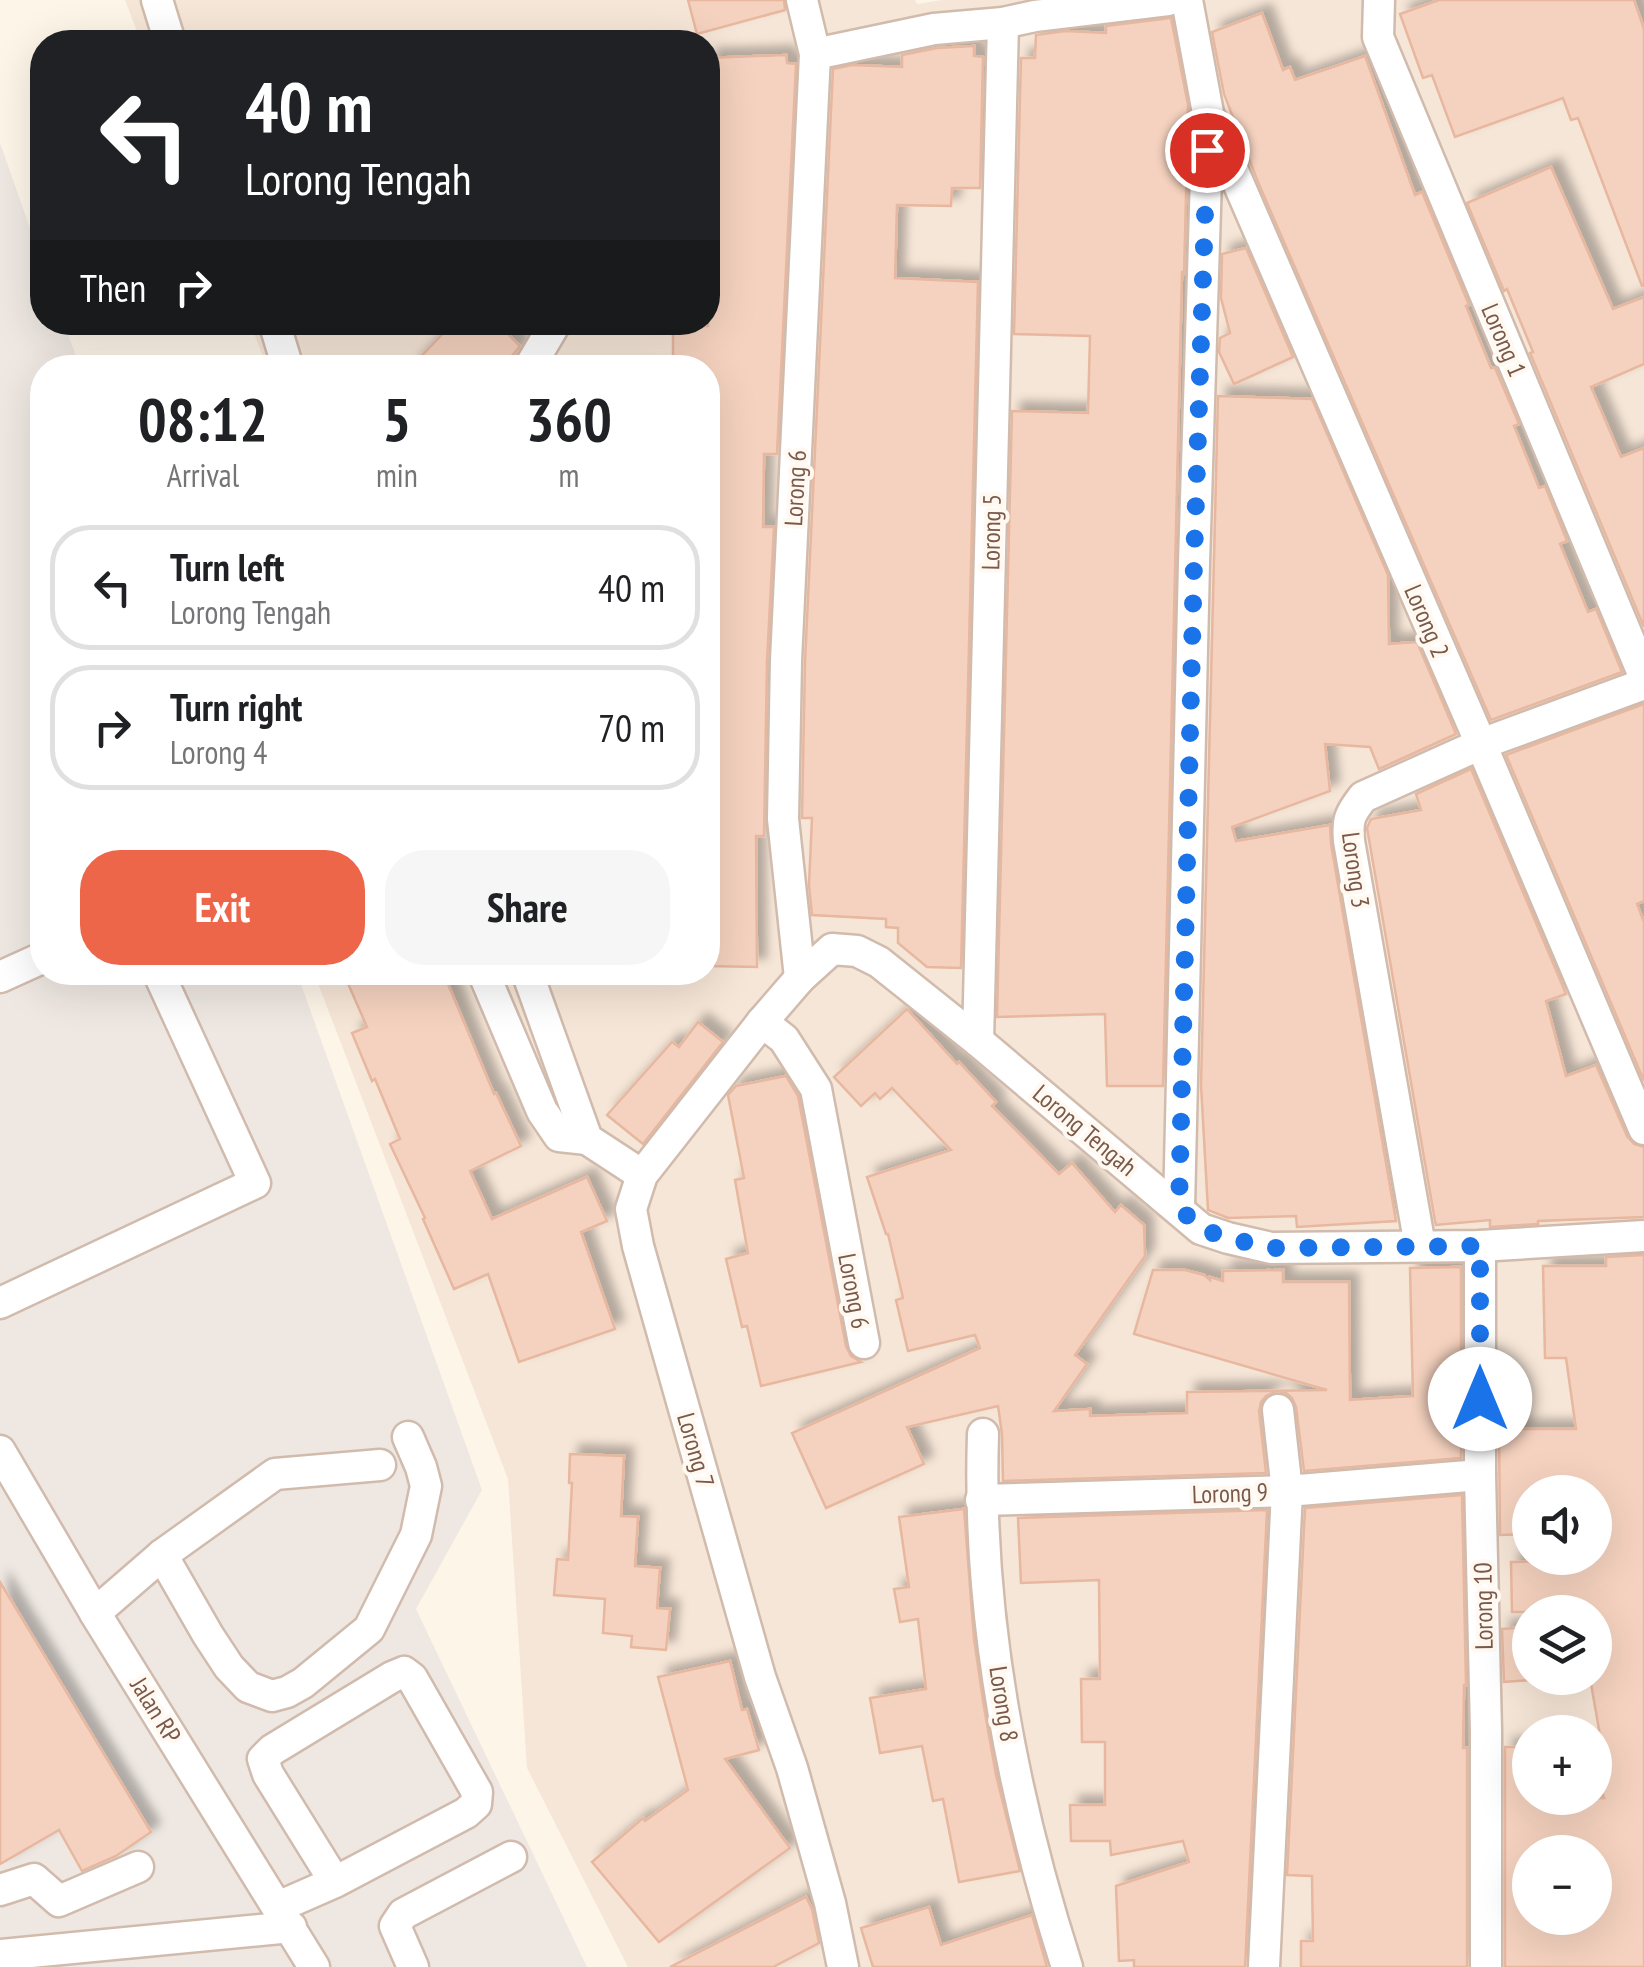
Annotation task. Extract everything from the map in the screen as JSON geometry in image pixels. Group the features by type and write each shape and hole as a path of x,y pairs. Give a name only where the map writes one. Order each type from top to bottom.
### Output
{"street":[{"path":"157,0 166,30"},
{"name":"Lorong 6","path":"800,978 783,819 786,661 814,54 802,0"},
{"path":"924,0 934,29"},
{"path":"814,54 934,29 1003,23 1032,8 1168,0"},
{"path":"1179,1208 1208,113 1187,0"},
{"name":"Lorong 1","path":"1379,0 1378,37 1644,676"},
{"name":"Lorong 5","path":"978,1041 1003,23"},
{"name":"Lorong 2","path":"1208,113 1644,1130"},
{"name":"Lorong 3","path":"1420,1246 1348,827 1350,813 1364,797 1481,744 1644,684"},
{"name":"Lorong Tengah","path":"800,978 832,949 858,951 880,962 1201,1229 1228,1238 1271,1248 1480,1246 1644,1236"},
{"path":"0,977 30,963"},
{"name":"Lorong 7","path":"800,978 642,1175 631,1210 760,1677 792,1768 830,1903 843,1967"},
{"path":"0,1304 256,1183 164,985"},
{"path":"489,985 542,1111 560,1136 587,1139 642,1175"},
{"path":"532,985 587,1139"},
{"name":"Lorong 6","path":"762,1022 784,1039 816,1089 864,1343"},
{"name":"Lorong 10","path":"1480,1246 1486,1967"},
{"path":"1264,1967 1287,1492 1278,1410"},
{"name":"Lorong 8","path":"983,1434 985,1567 1003,1717 1046,1902 1067,1967"},
{"path":"162,1555 208,1635 248,1687 272,1696 287,1692 369,1628 416,1535 426,1486 408,1437"},
{"name":"Jalan RP","path":"0,1451 95,1613 314,1967"},
{"path":"95,1613 162,1555 274,1474 380,1465"},
{"name":"Lorong 9","path":"981,1500 1287,1492 1480,1476"},
{"path":"0,1955 284,1917 335,1882 466,1813 476,1804 477,1792 412,1678 404,1672 263,1759 268,1774 335,1882"},
{"path":"413,1967 395,1926 403,1914 511,1857"},
{"path":"0,1890 34,1879 59,1901 138,1867"}],"shaded area":[{"path":"125,0 915,0 917,4 942,0 1644,0 1644,1967 628,1967 527,1768 508,1479 319,985 720,985 720,355 262,355 255,335 720,335 720,30 136,30"},
{"path":"0,143 30,228 30,335 68,335 76,355 30,355 30,985 301,985 482,1490 416,1609 587,1967 0,1967"}],"building":[{"path":"688,0 784,0 785,10 712,30 696,30"},
{"path":"1439,0 1634,0 1644,29 1644,286 1578,118 1571,120 1563,98 1455,137 1432,75 1423,78 1400,14"},
{"path":"1262,13 1283,70 1290,67 1295,80 1365,56 1415,195 1422,192 1491,368 1495,368 1519,424 1514,426 1539,488 1545,486 1567,541 1560,544 1588,612 1596,609 1622,672 1491,720 1258,182 1224,94 1212,32"},
{"path":"1171,18 1188,105 1163,1086 1107,1086 1105,1014 997,1017 1012,411 1088,413 1090,336 1014,334 1021,58 1035,58 1036,35 1065,31 1106,33 1106,26"},
{"path":"974,46 974,56 983,57 980,188 952,188 951,206 897,205 895,278 978,282 961,968 927,967 898,943 898,928 886,927 886,919 812,915 812,818 802,818 805,662 833,69 852,65 902,67 902,55"},
{"path":"786,55 787,63 796,64 777,454 764,454 763,527 774,527 764,836 756,836 757,967 720,966 720,355 673,355 673,335 720,335 720,58"},
{"path":"1551,167 1613,309 1644,297 1644,364 1591,387 1621,457 1644,448 1644,627 1507,289 1504,291 1467,203"},
{"path":"1246,248 1293,357 1234,384 1219,352 1220,338 1230,333 1221,298 1222,254"},
{"path":"442,335 509,335 520,346 513,355 422,355"},
{"path":"1218,396 1312,399 1388,575 1389,644 1417,642 1456,734 1379,769 1370,747 1325,744 1330,791 1232,827 1236,841 1330,825 1396,1221 1297,1227 1296,1216 1228,1218 1208,1210 1201,1085"},
{"path":"1644,704 1644,901 1637,904 1644,922 1644,1081 1506,755"},
{"path":"1471,769 1566,994 1546,1001 1566,1076 1596,1065 1627,1136 1644,1147 1644,1217 1490,1227 1490,1220 1436,1225 1367,828 1371,819 1421,810 1416,794"},
{"path":"349,985 448,985 494,1094 521,1146 470,1171 492,1219 587,1177 607,1221 581,1232 615,1329 519,1362 488,1274 454,1289 390,1144 400,1139 352,1033 367,1027"},
{"path":"907,1009 996,1102 992,1106 1059,1174 1072,1163 1115,1212 1121,1205 1144,1225 1145,1256 1075,1355 1087,1364 1054,1411 1090,1409 1090,1416 1187,1413 1187,1392 1327,1390 1134,1334 1153,1270 1185,1270 1223,1281 1223,1271 1283,1270 1283,1282 1349,1282 1350,1400 1413,1396 1410,1268 1461,1267 1461,1458 1304,1471 1296,1407 1292,1398 1277,1391 1266,1396 1259,1411 1266,1473 1003,1481 998,1406 907,1427 924,1464 826,1508 792,1433 980,1348 975,1335 908,1351 896,1300 903,1298 888,1234 867,1177 951,1150 892,1088 880,1099 875,1093 861,1106 834,1077"},
{"path":"698,1022 723,1042 643,1144 607,1115 672,1042 679,1047"},
{"path":"786,1076 798,1096 846,1346 851,1356 861,1362 761,1386 726,1259 748,1253 735,1180 744,1178 728,1095 736,1086"},
{"path":"1644,1255 1644,1967 1505,1967 1505,1747 1512,1747 1512,1815 1612,1815 1612,1715 1596,1715 1593,1695 1612,1695 1612,1595 1512,1595 1512,1612 1511,1562 1512,1575 1612,1575 1612,1475 1512,1475 1512,1535 1500,1535 1499,1429 1576,1429 1566,1358 1545,1358 1543,1266 1606,1266 1606,1257"},
{"path":"570,1454 624,1456 621,1516 638,1517 635,1566 660,1568 657,1608 670,1609 666,1650 631,1647 632,1636 603,1633 605,1599 554,1595 557,1559 568,1560"},
{"path":"1462,1495 1467,1967 1301,1967 1301,1941 1313,1941 1312,1876 1287,1875 1305,1508"},
{"path":"964,1509 974,1639 984,1707 1020,1871 959,1882 943,1799 933,1801 922,1746 880,1753 870,1698 926,1689 918,1619 900,1622 894,1589 909,1587 899,1517"},
{"path":"1267,1510 1245,1967 1134,1967 1134,1960 1119,1961 1116,1886 1189,1862 1183,1841 1111,1855 1110,1841 1071,1841 1070,1805 1105,1805 1105,1742 1082,1742 1081,1679 1100,1679 1099,1580 1021,1583 1018,1518"},
{"path":"0,1582 151,1832 116,1856 82,1871 59,1830 0,1864"},
{"path":"1512,1628 1512,1681 1504,1682 1502,1629"},
{"path":"730,1661 742,1710 747,1709 759,1750 725,1759 790,1848 659,1942 592,1862 643,1818 645,1821 688,1790 658,1677"},
{"path":"806,1897 819,1943 773,1967 670,1967"},
{"path":"929,1907 941,1945 1032,1915 1047,1967 873,1967 861,1928"}],"route":[{"path":"1207,150 1179,1208 1201,1229 1271,1248 1480,1246 1480,1399"}]}
